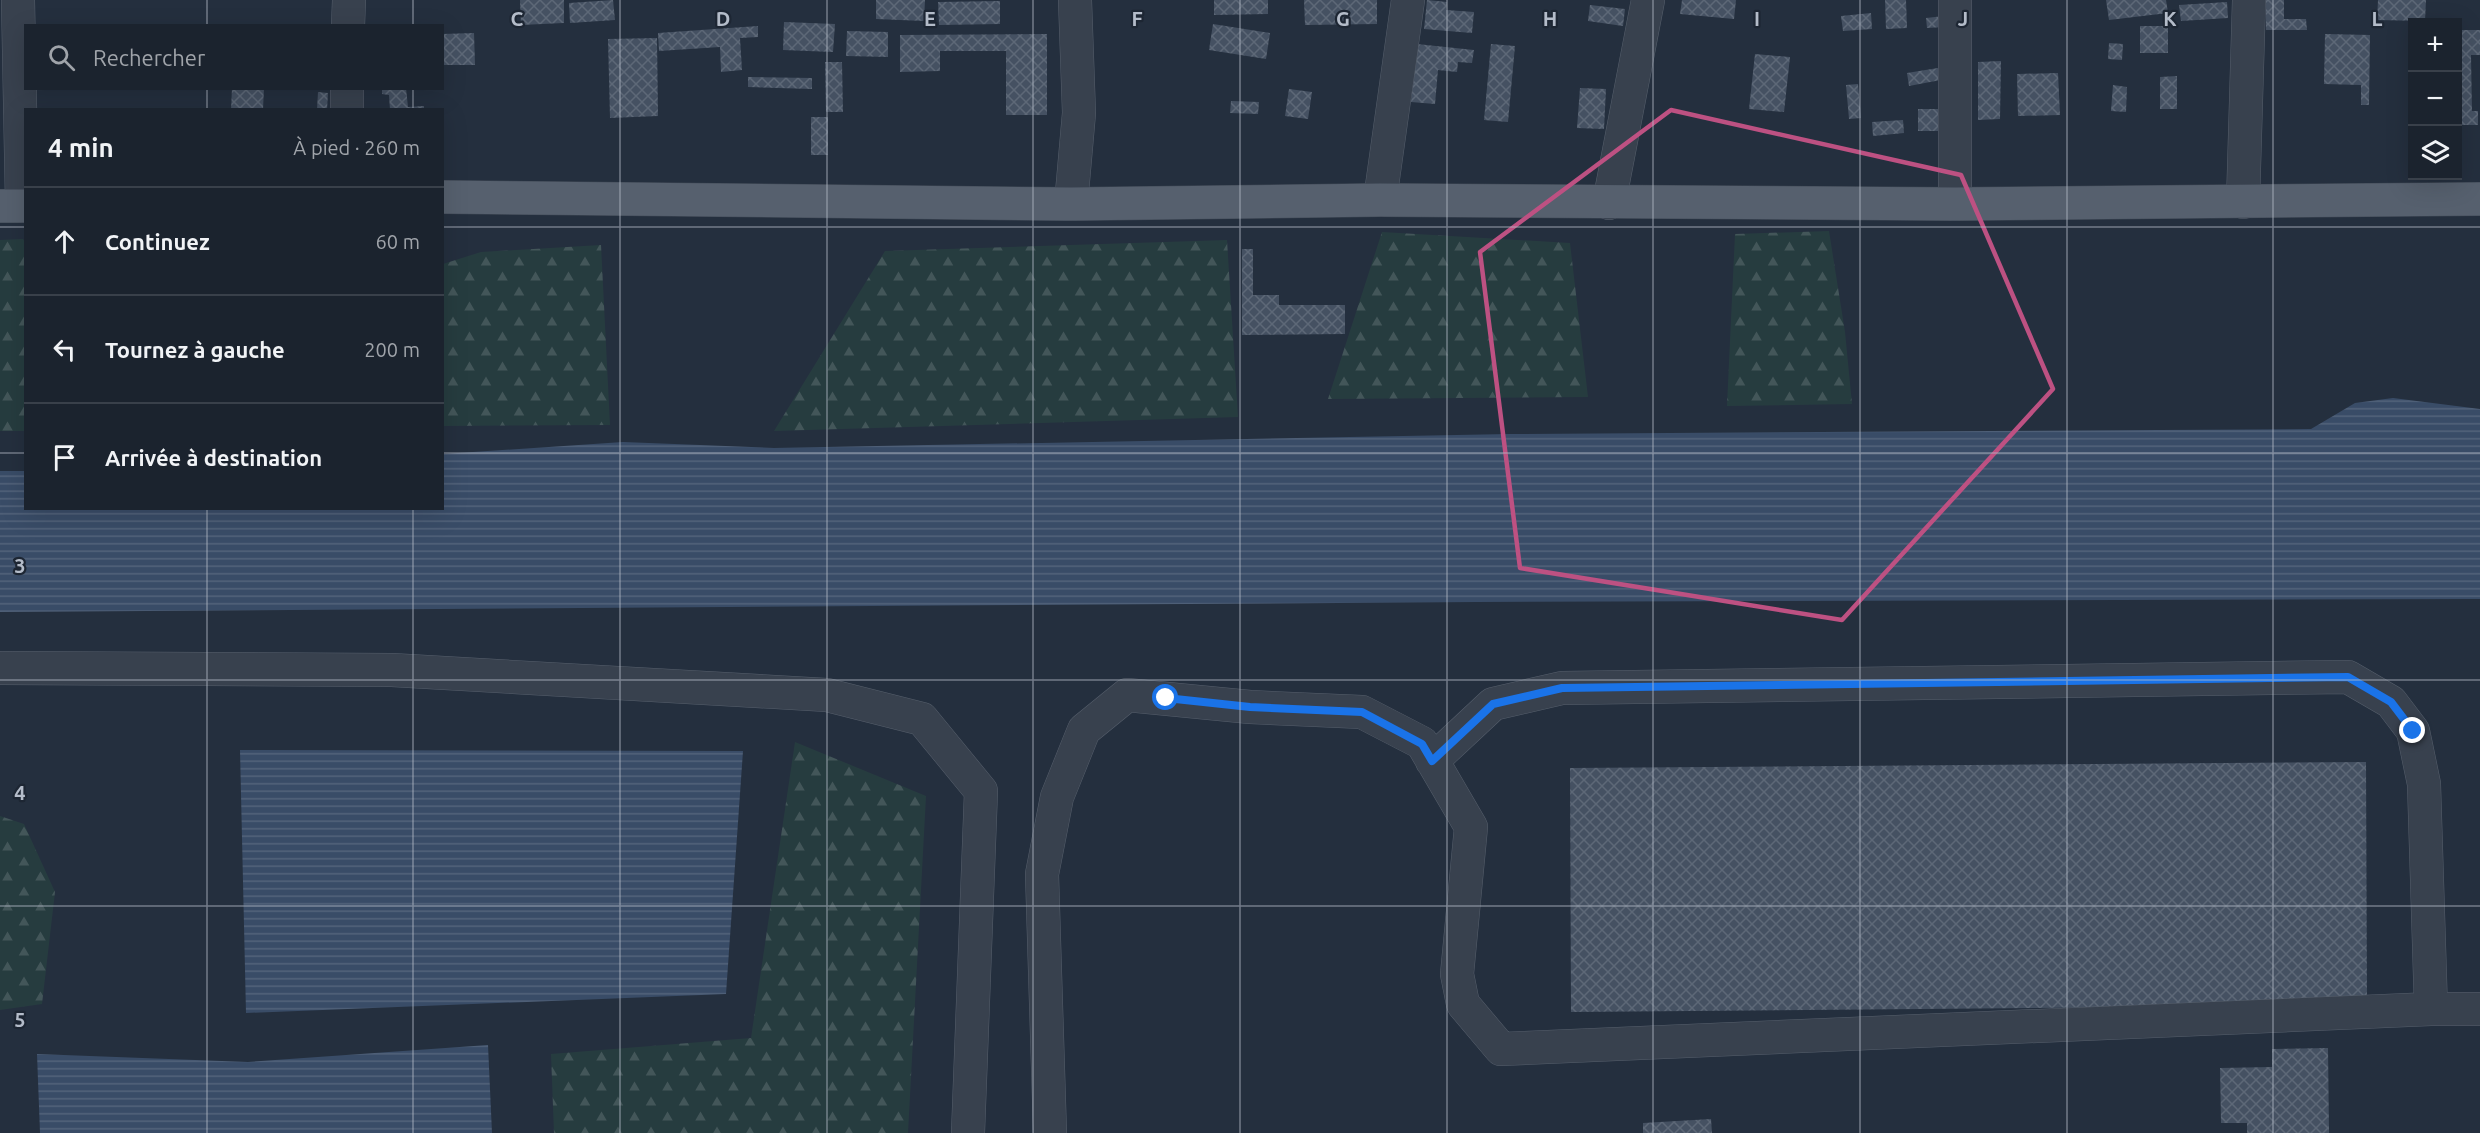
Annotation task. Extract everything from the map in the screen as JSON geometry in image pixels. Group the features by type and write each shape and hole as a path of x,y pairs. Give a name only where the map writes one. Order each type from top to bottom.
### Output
{"main road":[{"path":"444,197 1071,204 1380,200 1955,204 2480,199"}],"street":[{"path":"16,206 18,0"},
{"path":"348,24 349,0"},
{"path":"1071,204 1079,112 1076,0"},
{"path":"1380,200 1408,0"},
{"path":"1609,203 1648,0"},
{"path":"1954,0 1955,204"},
{"path":"2243,202 2249,0"},
{"path":"347,90 347,108"},
{"path":"0,668 403,671 827,695 922,719 981,791 968,1133"},
{"path":"1432,761 1493,704 1562,688 2348,677 2391,702 2413,731 2424,784 2431,1009"},
{"path":"1050,1133 1042,874 1057,796 1084,730 1128,696 1250,707 1362,712 1422,744 1471,827 1457,974 1463,1004 1501,1049 2431,1009 2480,1009"}],"highlighted area":[{"path":"1671,110 1961,175 2053,389 1842,620 1520,568 1480,252"}],"green space":[{"path":"1829,231 1845,332 1852,404 1727,406 1735,234"},
{"path":"1382,232 1570,243 1588,397 1328,399"},
{"path":"0,240 24,240 24,431 0,431"},
{"path":"1227,240 1238,417 774,431 885,251"},
{"path":"601,245 610,425 444,426 444,264 481,252"},
{"path":"795,742 926,796 908,1133 554,1133 551,1054 751,1038"},
{"path":"0,816 24,824 55,892 42,1004 0,1010"}],"water":[{"path":"2393,398 2480,409 2480,599 1475,602 0,612 0,471 24,471 24,510 444,510 444,454 623,442 774,448 1510,434 2311,429 2355,403"},
{"path":"240,750 743,751 726,994 246,1013"},
{"path":"488,1045 492,1133 40,1133 37,1054 248,1062"}],"building":[{"path":"520,0 564,0 564,23 521,25"},
{"path":"613,0 615,20 570,23 569,3"},
{"path":"876,0 925,0 924,21 876,19"},
{"path":"1214,0 1268,0 1268,14 1214,15"},
{"path":"1304,0 1377,0 1377,24 1305,25"},
{"path":"1427,0 1447,2 1446,10 1474,12 1472,33 1424,29"},
{"path":"1682,0 1736,0 1734,19 1680,14"},
{"path":"1885,0 1906,0 1907,28 1886,29"},
{"path":"2106,0 2166,0 2168,13 2109,20"},
{"path":"2266,0 2284,0 2284,19 2306,19 2307,30 2266,30"},
{"path":"2378,0 2426,0 2425,18 2408,18 2408,21 2377,20"},
{"path":"1000,1 1000,24 939,25 938,2"},
{"path":"2227,2 2228,18 2181,21 2179,5"},
{"path":"1590,5 1625,9 1623,26 1588,21"},
{"path":"1871,13 1872,29 1843,31 1841,16"},
{"path":"1944,16 1945,27 1927,28 1926,18"},
{"path":"784,22 835,24 833,52 783,50"},
{"path":"1213,24 1270,33 1266,59 1209,50"},
{"path":"758,26 758,37 740,38 742,70 721,72 720,47 659,51 658,33"},
{"path":"2140,26 2168,26 2168,53 2140,53"},
{"path":"2462,30 2480,30 2480,55 2471,55 2472,111 2478,111 2478,125 2462,125"},
{"path":"847,31 888,32 888,57 846,56"},
{"path":"474,33 475,65 444,65 444,34"},
{"path":"1047,34 1047,115 1006,115 1006,51 940,51 940,71 900,72 900,35"},
{"path":"2325,34 2370,35 2369,105 2361,105 2361,85 2324,84"},
{"path":"657,38 658,116 610,118 608,39"},
{"path":"2109,43 2123,44 2122,60 2108,59"},
{"path":"1417,44 1474,50 1472,63 1458,62 1457,72 1438,70 1435,104 1411,102"},
{"path":"1491,44 1515,46 1508,122 1484,120"},
{"path":"1755,54 1790,57 1784,112 1749,109"},
{"path":"2001,61 2000,119 1978,120 1978,62"},
{"path":"825,62 842,62 843,112 826,112"},
{"path":"1944,67 1946,79 1909,86 1907,73"},
{"path":"2058,73 2060,115 2018,116 2017,74"},
{"path":"2177,76 2177,109 2160,109 2160,77"},
{"path":"748,77 812,78 812,89 748,87"},
{"path":"1858,84 1861,118 1849,119 1846,85"},
{"path":"2113,85 2127,87 2126,112 2111,111"},
{"path":"1580,88 1606,89 1604,129 1577,128"},
{"path":"1289,89 1312,92 1308,119 1285,116"},
{"path":"232,90 264,90 263,108 231,108"},
{"path":"382,90 406,90 408,107 424,106 424,108 390,108 389,95 382,94"},
{"path":"318,92 328,93 327,108 317,108"},
{"path":"1231,101 1259,102 1258,114 1230,113"},
{"path":"1918,109 1940,109 1940,131 1918,131"},
{"path":"811,117 828,117 828,155 811,155"},
{"path":"1903,120 1904,133 1873,136 1872,122"},
{"path":"1242,249 1253,249 1253,295 1279,295 1279,305 1345,305 1345,334 1242,335"},
{"path":"2366,762 2367,1005 1571,1012 1570,768"},
{"path":"2328,1048 2329,1133 2247,1133 2247,1123 2221,1123 2220,1068 2272,1067 2272,1049"},
{"path":"1711,1119 1712,1133 1643,1133 1643,1123"}],"route":[{"path":"1166,698 1250,707 1362,712 1422,744 1432,761 1493,704 1562,688 2348,677 2391,702 2413,731"}]}
